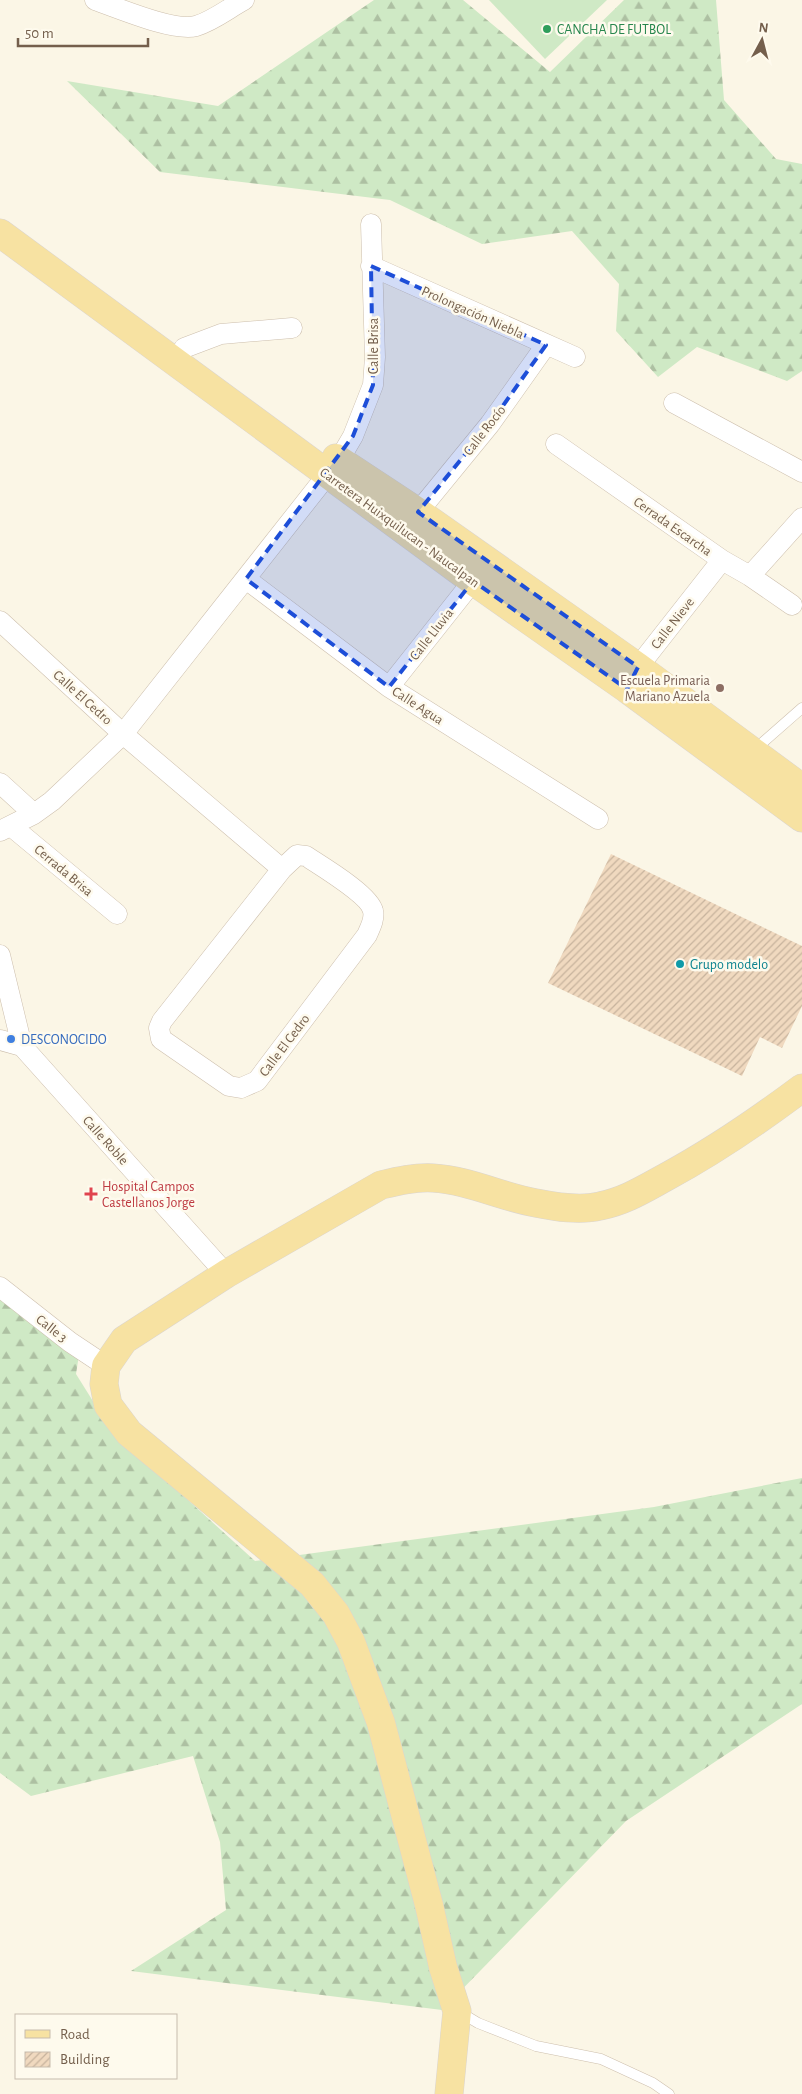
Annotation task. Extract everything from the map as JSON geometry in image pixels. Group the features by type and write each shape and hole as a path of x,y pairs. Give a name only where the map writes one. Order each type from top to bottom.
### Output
{"main road":[{"name":"Carretera Huixquilucan - Naucalpan","path":"0,213 184,348 474,581 752,752 802,788"},
{"name":"Carretera Huixquilucan - Naucalpan","path":"0,233 333,467 418,512 633,678 802,818"},
{"path":"449,2094 457,2011 443,1967 429,1904 381,1723 352,1642 340,1621 312,1584 130,1434 108,1405 104,1384 106,1366 124,1340 226,1274 381,1185 408,1178 434,1178 461,1183 535,1203 573,1208 599,1207 626,1200 739,1135 802,1088"}],"street":[{"path":"95,0 168,25 184,28 197,26 244,0"},
{"name":"Calle Brisa","path":"5,828 34,814 52,801 123,734 333,467 353,436 373,385 375,357 371,224"},
{"name":"Prolongación Niebla","path":"372,266 575,357"},
{"path":"184,348 221,334 292,328"},
{"name":"Calle Rocío","path":"418,512 490,424 546,345"},
{"path":"674,403 802,472"},
{"name":"Cerrada Escarcha","path":"556,444 722,560 750,576 792,605"},
{"path":"750,576 802,518"},
{"name":"Calle Nieve","path":"633,678 722,560"},
{"name":"Calle Agua","path":"246,579 389,687 598,819"},
{"name":"Calle Lluvia","path":"389,687 474,581"},
{"name":"Calle El Cedro","path":"0,621 123,734 282,869"},
{"path":"0,783 34,814"},
{"name":"Cerrada Brisa","path":"5,828 117,914"},
{"name":"Calle El Cedro","path":"297,855 306,856 356,890 368,902 373,912 372,924 368,934 257,1081 241,1088 230,1086 161,1039 159,1028 162,1021 282,869 297,855"},
{"path":"0,955 22,1046 0,1040"},
{"name":"Calle Roble","path":"22,1046 226,1274"},
{"name":"Calle 3","path":"0,1287 70,1342 106,1366"}],"lane":[{"path":"752,752 802,708"},
{"path":"457,2011 478,2023 536,2046 601,2059 654,2083 669,2094"}],"highlighted area":[{"path":"371,266 546,345 490,424 418,512 638,667 627,689 473,581 389,687 246,579 353,436 373,385"}],"green space":[{"path":"374,0 463,0 550,72 624,0 716,0 724,100 776,159 802,164 802,371 787,381 697,347 658,377 616,331 619,284 572,231 482,244 390,200 160,172 67,81 218,106"},
{"name":"CANCHA DE FUTBOL","path":"489,0 607,0 545,59"},
{"path":"0,1294 81,1342 76,1374 111,1430 255,1561 654,1507 802,1478 802,1704 626,1821 442,2010 131,1971 226,1910 220,1842 193,1756 31,1796 0,1773"}],"building":[{"name":"Grupo modelo","path":"611,854 802,946 802,1006 782,1048 760,1037 742,1076 548,983"}],"place":[{"name":"CANCHA DE FUTBOL","path":"547,29"},
{"name":"Escuela Primaria Mariano Azuela","path":"720,688"},
{"name":"Grupo modelo","path":"680,964"},
{"name":"DESCONOCIDO","path":"11,1039"},
{"name":"Hospital Campos Castellanos Jorge","path":"91,1194"}]}
